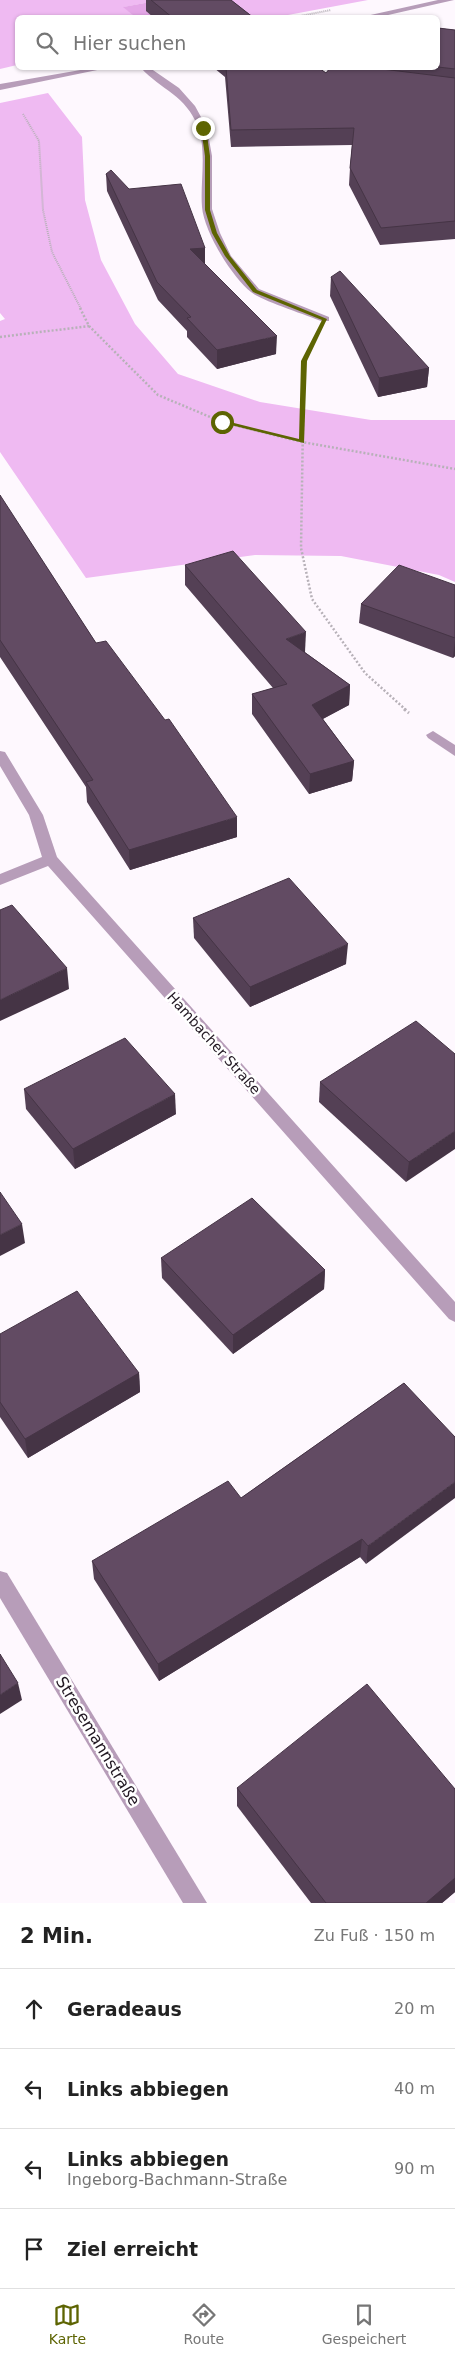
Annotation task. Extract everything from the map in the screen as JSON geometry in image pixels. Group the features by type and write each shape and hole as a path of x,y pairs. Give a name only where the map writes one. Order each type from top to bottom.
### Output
{"street":[{"path":"376,15 450,0"},
{"path":"0,87 92,70"},
{"path":"148,70 176,90 192,108 203,128 207,156 207,210 215,233 227,256 255,291 325,319"},
{"path":"434,735 455,752"},
{"name":"Hambacher Straße","path":"0,755 36,815 50,859 455,1314"},
{"path":"0,880 50,859"},
{"name":"Stresemannstraße","path":"0,1580 196,1903"}],"path":[{"path":"20,110 39,141 43,210 52,252 89,326 158,395 222,422 302,442 455,469"},
{"path":"325,319 304,361 301,548 312,599 365,673 434,735"},
{"path":"0,337 89,326"}],"shaded area":[{"path":"0,0 161,0 124,7 133,15 15,15 15,65 0,69"},
{"path":"161,0 147,12 151,15 133,15 123,7"},
{"path":"224,0 368,0 288,15 247,15"},
{"path":"48,93 82,137 85,200 101,260 135,324 178,374 260,402 371,420 455,420 455,582 439,575 341,556 255,555 86,578 0,452 0,321 5,319 0,313 0,103"}],"building":[{"path":"151,0 231,0 250,15 169,15"},
{"path":"440,28 455,30 455,69 440,67"},
{"path":"226,70 322,70 326,73 328,70 390,70 455,78 455,221 381,228 350,168 354,128 231,130"},
{"path":"111,170 129,189 181,184 205,248 190,249 277,336 217,350 187,318 191,317 157,282 106,174"},
{"path":"340,271 429,368 379,378 331,277"},
{"path":"0,495 96,643 106,641 165,720 169,719 237,817 129,850 86,782 93,780 0,640"},
{"path":"233,551 306,632 286,639 350,685 312,705 354,761 310,774 252,694 287,684 185,565"},
{"path":"399,565 455,585 455,638 361,604"},
{"path":"289,878 348,944 250,987 193,918"},
{"path":"12,905 67,968 0,1000 0,910"},
{"path":"416,1021 455,1054 455,1131 409,1162 320,1082"},
{"path":"125,1038 175,1094 73,1149 24,1089"},
{"path":"0,1192 22,1224 0,1235"},
{"path":"252,1198 325,1270 233,1335 161,1258"},
{"path":"77,1291 139,1373 25,1439 0,1402 0,1334"},
{"path":"404,1383 455,1437 455,1482 368,1546 362,1539 158,1664 92,1561 228,1481 241,1498"},
{"path":"0,1654 18,1683 0,1695"},
{"path":"367,1684 455,1789 455,1878 426,1903 326,1903 237,1788"}],"route":[{"path":"203,128 207,156 207,210 215,233 227,256 255,291 325,319 304,361 302,442 222,422"}]}
